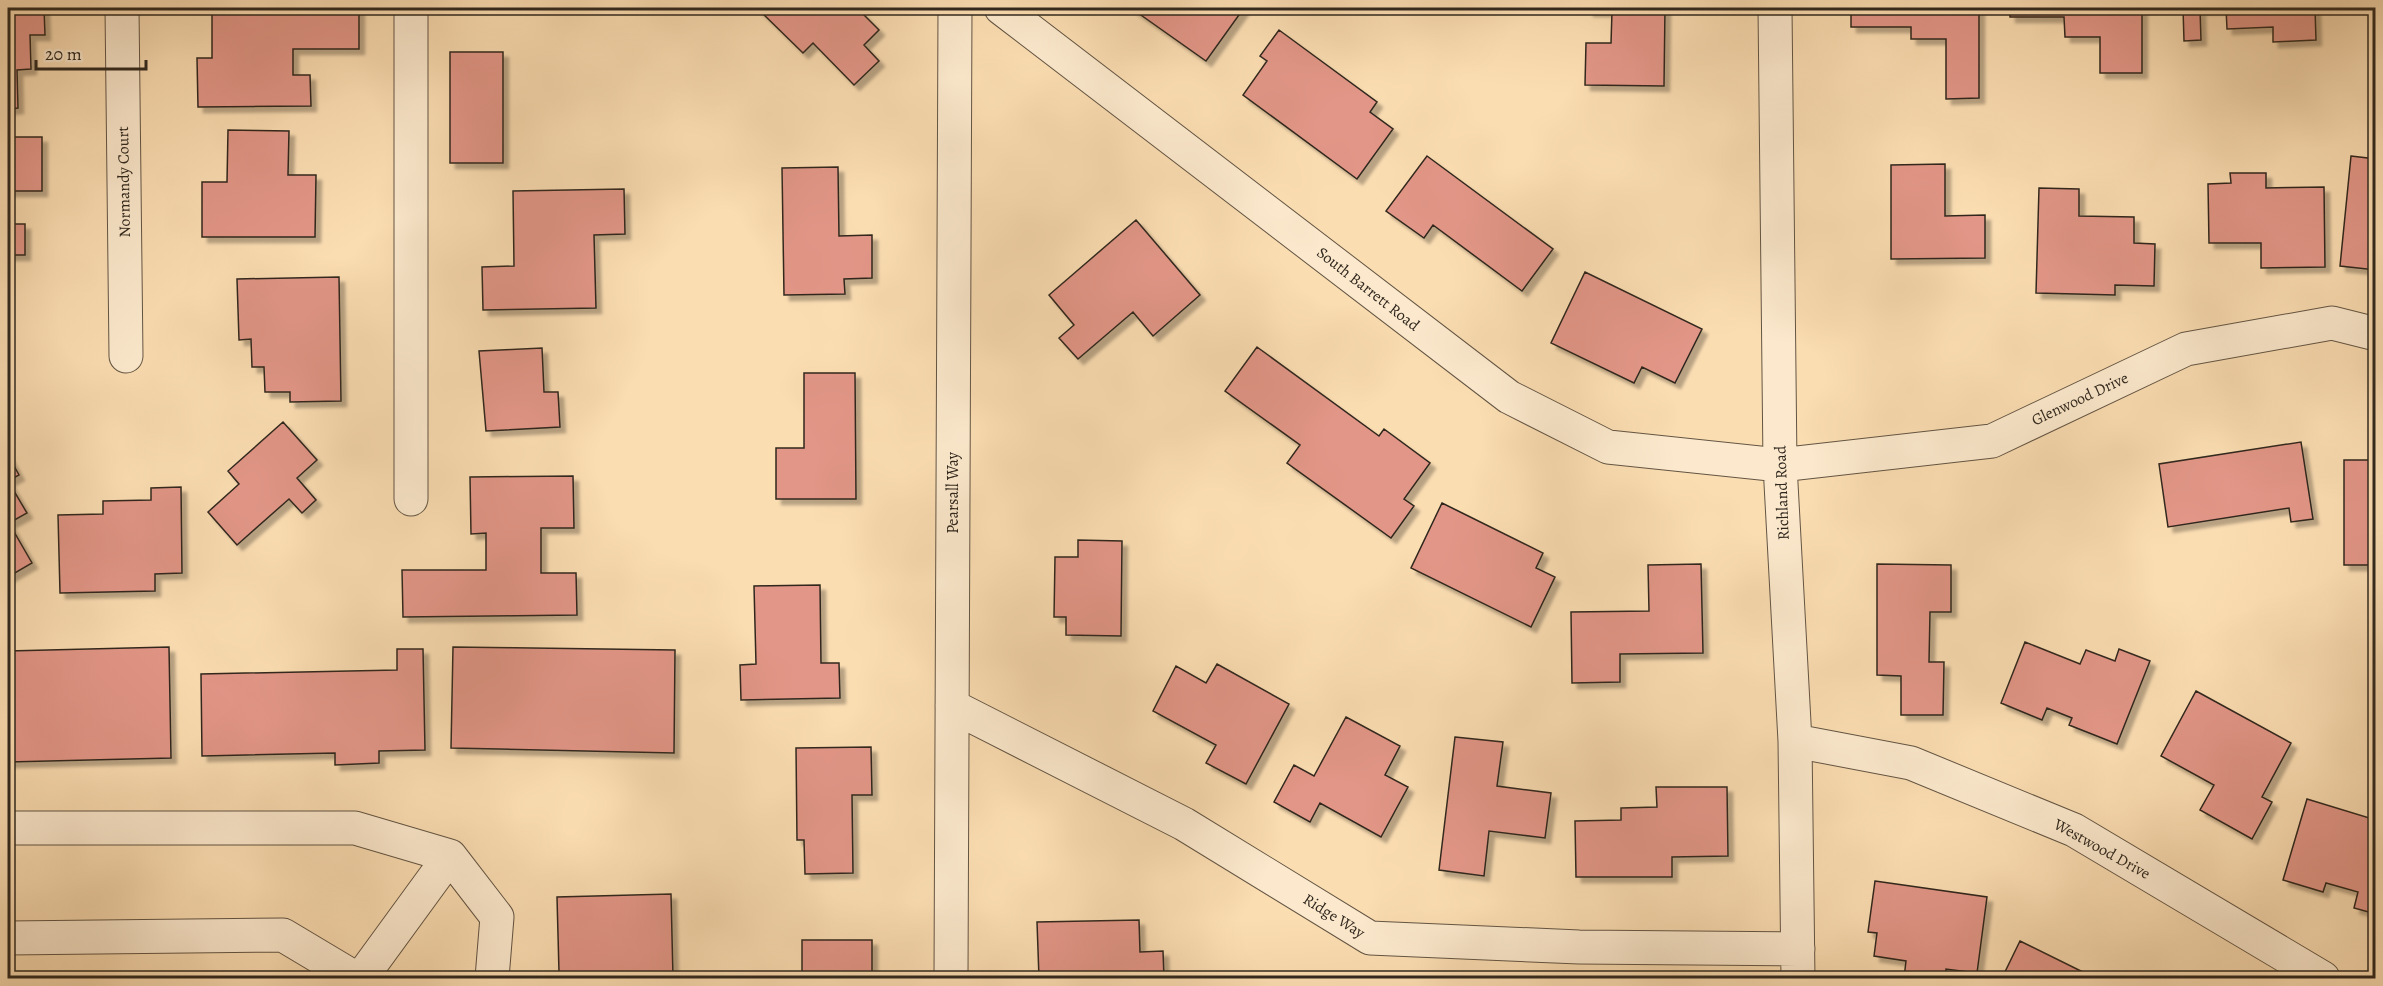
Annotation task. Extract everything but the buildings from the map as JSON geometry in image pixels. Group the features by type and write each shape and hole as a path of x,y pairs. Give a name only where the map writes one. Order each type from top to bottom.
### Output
{"street":[{"name":"Normandy Court","path":"122,8 126,356"},
{"path":"411,8 411,499"},
{"name":"Pearsall Way","path":"951,978 955,8"},
{"name":"South Barrett Road","path":"1001,8 1509,397 1608,447 1780,465"},
{"name":"Richland Road","path":"1775,8 1780,465 1795,741 1798,964"},
{"name":"Glenwood Drive","path":"1780,465 1992,441 2186,348 2332,323 2376,334"},
{"name":"Ridge Way","path":"952,706 1184,824 1370,938 1579,947 1798,964"},
{"name":"Westwood Drive","path":"1795,741 1911,764 2074,830 2323,978"},
{"path":"8,828 355,828 450,856 497,917 492,978"},
{"path":"361,978 450,856"},
{"path":"8,938 283,935 355,978"}]}
